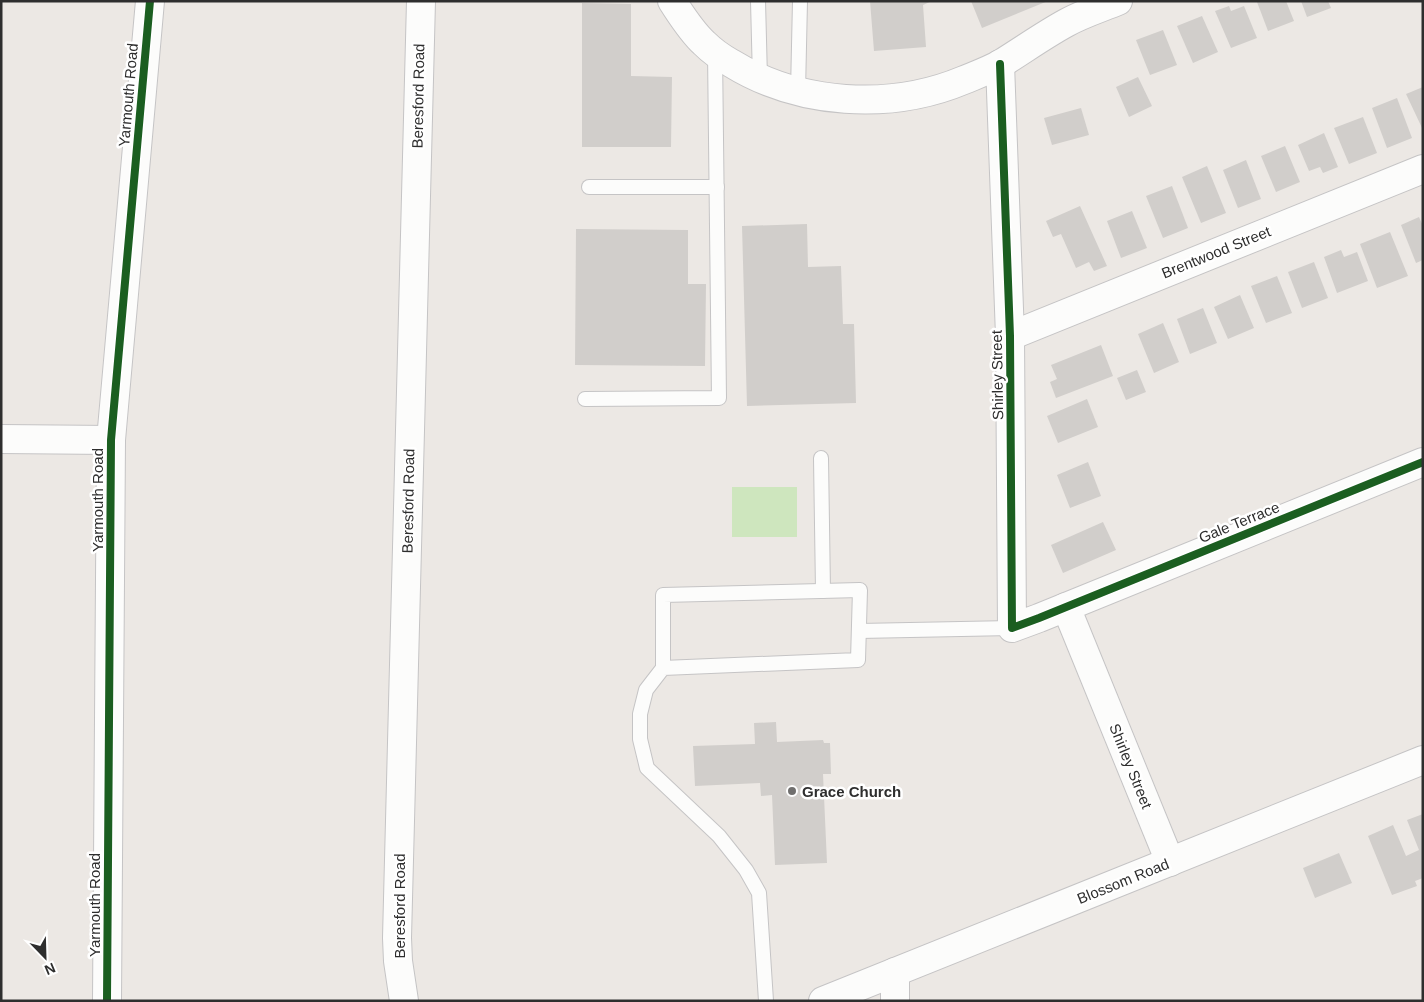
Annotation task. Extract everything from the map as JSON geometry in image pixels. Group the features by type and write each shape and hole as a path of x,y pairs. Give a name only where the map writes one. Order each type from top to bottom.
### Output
{"street":[{"name":"Yarmouth Road","path":"107,1001 111,440 150,1"},
{"name":"Beresford Road","path":"404,1001 398,961 397,938 421,1"},
{"path":"672,1 688,26 704,44 747,73 774,85 798,91 841,99 880,100 924,93 962,81 1000,64 1068,22 1118,1"},
{"name":"Shirley Street","path":"1000,64 1010,336 1012,628"},
{"name":"Brentwood Street","path":"1010,336 1423,169"},
{"path":"1,439 111,440"},
{"name":"Gale Terrace","path":"1066,607 1423,462"},
{"path":"1012,628 1066,607"},
{"name":"Shirley Street","path":"1066,607 1170,862"},
{"name":"Blossom Road","path":"823,1001 1423,760"},
{"path":"895,972 895,1001"}],"lane":[{"path":"758,1 760,79"},
{"path":"798,91 800,1"},
{"path":"585,399 719,398 715,52"},
{"path":"589,187 717,187"},
{"path":"821,458 824,591"},
{"path":"663,668 858,660 860,590 663,595 663,668 646,690 640,714 640,739 647,768 718,836 746,870 759,893 766,1001"},
{"path":"859,631 1012,628"}],"green space":[{"path":"732,487 797,487 797,537 732,537"}],"building":[{"path":"870,1 932,1 923,5 926,47 874,51"},
{"path":"971,1 1048,1 982,28"},
{"path":"1258,1 1286,1 1294,21 1268,31"},
{"path":"1301,1 1328,1 1331,8 1307,17"},
{"path":"582,3 631,4 631,76 672,77 671,147 582,147"},
{"path":"1229,6 1231,11 1244,6 1257,38 1231,48 1215,11"},
{"path":"1202,16 1218,52 1193,63 1177,26"},
{"path":"1163,30 1177,65 1150,75 1136,40"},
{"path":"1138,77 1152,106 1129,117 1116,87"},
{"path":"1423,87 1423,130 1406,94"},
{"path":"1397,98 1412,138 1387,148 1372,108"},
{"path":"1081,108 1089,135 1052,145 1044,118"},
{"path":"1363,117 1377,153 1349,164 1334,128"},
{"path":"1324,133 1338,167 1323,173 1320,167 1309,171 1298,145"},
{"path":"1285,146 1300,182 1276,192 1261,156"},
{"path":"1246,160 1261,199 1238,208 1223,170"},
{"path":"1207,166 1226,213 1201,223 1182,177"},
{"path":"1172,186 1188,228 1163,238 1146,196"},
{"path":"1080,206 1107,266 1094,271 1089,262 1076,268 1061,234 1053,237 1046,221"},
{"path":"1132,211 1147,248 1121,258 1107,221"},
{"path":"1419,217 1423,226 1423,260 1416,263 1401,225"},
{"path":"807,224 808,267 841,266 843,324 854,324 856,403 747,406 742,226"},
{"path":"576,229 688,230 688,284 706,284 705,366 575,365"},
{"path":"1390,232 1408,276 1377,288 1360,244"},
{"path":"1341,250 1344,257 1357,252 1368,281 1337,293 1324,257"},
{"path":"1314,262 1328,298 1302,308 1288,272"},
{"path":"1277,276 1292,313 1266,323 1251,286"},
{"path":"1240,295 1254,328 1228,339 1214,307"},
{"path":"1203,308 1217,343 1190,354 1177,319"},
{"path":"1163,323 1179,362 1154,373 1138,334"},
{"path":"1101,345 1113,376 1056,398 1050,382 1057,379 1051,365"},
{"path":"1137,370 1146,392 1126,400 1117,378"},
{"path":"1087,399 1098,427 1058,443 1047,416"},
{"path":"1088,462 1101,496 1070,508 1057,475"},
{"path":"1103,522 1116,550 1063,573 1051,545"},
{"name":"Grace Church","path":"776,722 777,742 823,740 824,743 830,743 831,774 823,774 827,863 775,865 772,795 761,796 760,783 695,786 693,746 755,744 754,723"},
{"path":"1423,814 1423,878 1415,881 1417,886 1392,895 1368,836 1393,825 1406,856 1419,850 1407,820"},
{"path":"1339,853 1352,883 1315,898 1303,868"}],"cycle path":[{"path":"107,1001 111,440 150,1"},
{"path":"1000,64 1010,336 1012,628 1423,462"}],"place":[{"name":"Grace Church","path":"792,791"}]}
